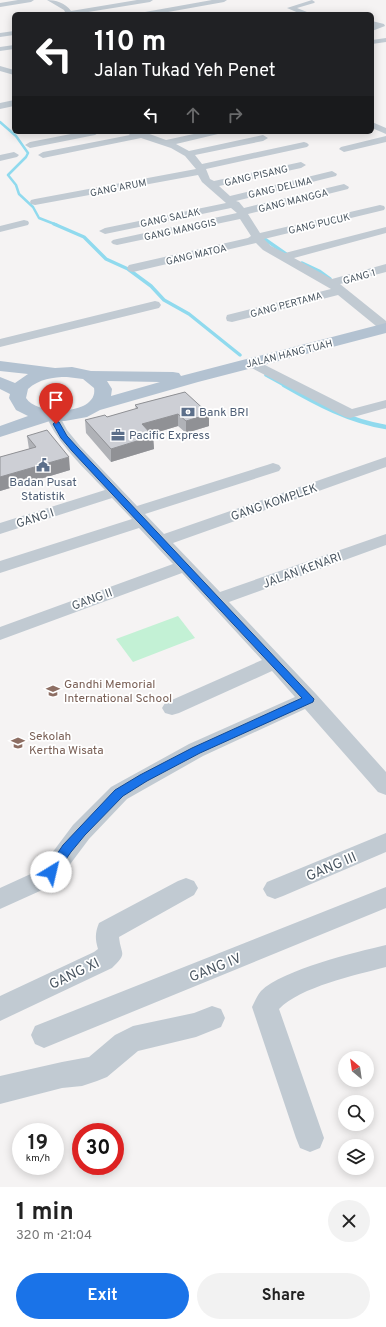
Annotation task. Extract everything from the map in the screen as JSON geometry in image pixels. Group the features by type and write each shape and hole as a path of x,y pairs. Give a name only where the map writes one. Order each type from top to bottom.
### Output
{"main road":[{"name":"JALAN HANG TUAH","path":"0,432 56,420 95,406 192,378 386,328"},
{"path":"0,366 62,372"},
{"name":"JALAN HANG TUAH","path":"62,372 81,373 89,376 192,378"},
{"path":"12,397 22,385 34,378 50,373 62,372"},
{"path":"89,376 97,380 102,386 104,393 101,400 95,406"},
{"path":"0,382 12,397 23,407 29,411 56,420"}],"street":[{"path":"0,5 31,0"},
{"path":"50,0 67,9 69,12"},
{"path":"76,12 150,0"},
{"path":"156,12 224,0"},
{"path":"302,12 290,8 312,2 308,0"},
{"path":"374,23 381,26 374,28"},
{"path":"374,30 386,36"},
{"path":"0,35 12,33"},
{"path":"374,42 386,40"},
{"path":"0,49 12,47"},
{"path":"0,68 10,70"},
{"path":"0,72 10,70"},
{"path":"0,78 10,70"},
{"path":"0,106 12,103"},
{"path":"374,126 386,131"},
{"path":"30,145 85,134"},
{"path":"116,134 45,152 150,134"},
{"path":"137,134 167,143 188,154 205,176 239,210 261,243 267,248 336,286 386,328"},
{"path":"167,143 206,134"},
{"path":"188,154 262,138"},
{"path":"344,149 386,138"},
{"path":"97,200 205,176 304,146"},
{"path":"0,158 14,155"},
{"name":"GANG PISANG","path":"205,176 300,165"},
{"name":"GANG DELIMA","path":"239,210 332,174"},
{"name":"GANG ARUM","path":"35,202 205,176"},
{"name":"GANG MANGGA","path":"239,210 344,187"},
{"name":"GANG PUCUK","path":"258,237 380,208"},
{"path":"132,248 239,210"},
{"name":"GANG SALAK","path":"106,231 239,210"},
{"name":"GANG MANGGIS","path":"117,238 239,210"},
{"path":"0,229 24,224"},
{"path":"283,257 386,230"},
{"name":"GANG MATOA","path":"133,268 252,241 258,237"},
{"name":"GANG 1","path":"336,286 386,268"},
{"name":"GANG PERTAMA","path":"232,318 336,286"},
{"path":"0,343 155,305"},
{"path":"253,362 350,414 386,404"},
{"path":"56,420 75,449 383,777"},
{"name":"GANG KOMPLEK","path":"161,541 386,462"},
{"path":"0,567 274,468"},
{"name":"GANG I","path":"0,529 116,492"},
{"name":"JALAN KENARI","path":"217,600 386,539"},
{"name":"GANG II","path":"0,634 185,566"},
{"path":"172,708 275,662"},
{"path":"0,899 43,879 51,872 81,832 119,793 196,750 309,699"},
{"name":"GANG III","path":"275,889 386,842"},
{"name":"GANG XI","path":"0,1009 103,960 111,952 107,939 108,930 186,888"},
{"name":"GANG IV","path":"44,1035 386,897"},
{"path":"310,1138 265,1007 271,999 291,986 321,975 386,956"},
{"path":"0,1090 62,1075 90,1071 97,1068 124,1044 133,1039 196,1025 212,1018"}],"green space":[{"path":"178,616 195,638 133,662 116,639"}],"building":[{"path":"185,392 209,414 186,421 178,414 142,424 153,436 111,449 85,420 105,415 107,417 138,408 135,405"},
{"path":"47,430 69,457 0,477 0,457 36,447 27,436"}],"waterway":[{"path":"0,122 12,132"},
{"path":"14,134 28,153 26,157 8,175 16,185 19,194 33,207 39,218 57,225"},
{"path":"54,224 84,237 106,259 128,269 151,286 164,300 189,314 240,355"},
{"path":"263,238 286,254"},
{"path":"302,263 319,271 330,279"},
{"path":"266,375 286,386"},
{"path":"284,385 309,399 346,416 359,421 386,427"}],"place":[{"name":"Bank BRI","path":"188,412"},
{"name":"Pacific Express","path":"118,435"},
{"name":"Badan Pusat Statistik","path":"43,465"},
{"name":"Gandhi Memorial International School","path":"53,691"},
{"name":"Sekolah Kertha Wisata","path":"18,743"}],"route":[{"path":"51,872 81,832 119,793 196,750 309,699 75,449 64,437 56,424"}]}
